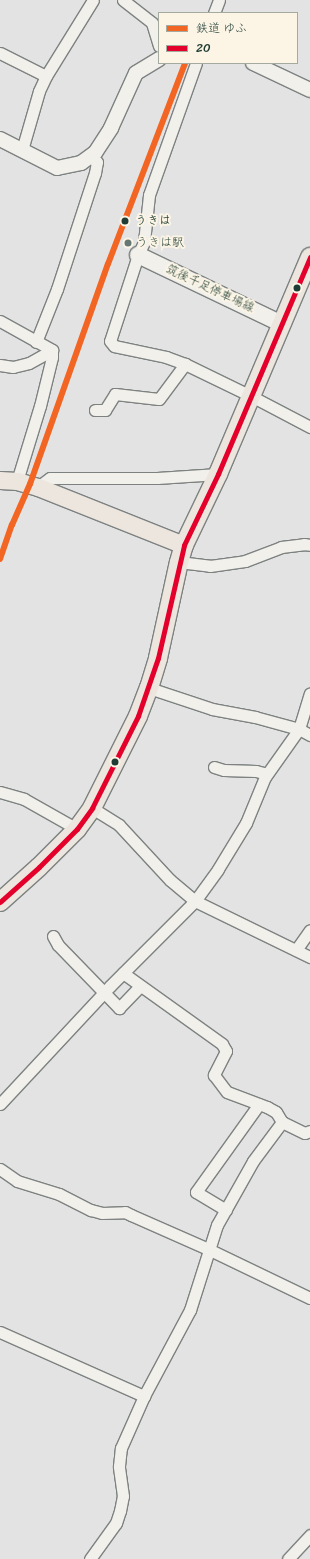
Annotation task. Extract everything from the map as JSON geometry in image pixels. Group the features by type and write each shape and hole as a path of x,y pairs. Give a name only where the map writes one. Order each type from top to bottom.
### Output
{"highway":[{"path":"0,902 39,867 77,829 92,808 126,743 149,688 158,658 182,554 218,474 310,257"}],"main road":[{"name":"筑後千足停車場線","path":"138,255 282,324"},
{"path":"0,480 17,481 38,486 182,554"}],"street":[{"path":"22,150 39,91 46,76 93,0"},
{"path":"123,0 152,23 158,43"},
{"path":"214,12 219,0"},
{"path":"0,52 46,76"},
{"path":"0,139 57,168 81,163 95,153 111,128 136,73 158,60"},
{"path":"196,64 148,195 144,242 138,255 110,341 114,346 166,357 185,364 310,427"},
{"path":"255,64 310,90"},
{"path":"36,342 57,289 95,173 96,162 90,156"},
{"path":"0,321 52,350"},
{"path":"0,365 13,367 29,363 52,350"},
{"path":"17,481 40,406 52,357 52,350"},
{"path":"95,410 105,410 115,394 159,399 185,364"},
{"path":"38,486 50,478 150,478 218,474"},
{"path":"182,554 210,566 245,562 282,547 304,544 310,545"},
{"path":"149,688 212,709 255,717 299,728 310,735"},
{"path":"0,1104 123,973 195,901 218,869 246,823 267,774 299,728 310,694"},
{"path":"214,767 224,770 256,771 267,774"},
{"path":"0,792 24,799 77,829"},
{"path":"92,808 119,824 170,880 195,901 310,957"},
{"path":"296,950 310,930"},
{"path":"53,936 58,945 119,1008 140,986"},
{"path":"123,973 222,1044 226,1051 214,1075 219,1084 227,1092 235,1097 259,1104 276,1112 282,1122 306,1133 310,1130"},
{"path":"226,1210 196,1192 259,1104"},
{"path":"90,1559 116,1523 123,1496 119,1466 121,1448 144,1396 190,1310 208,1249 217,1225 253,1161 282,1122"},
{"path":"0,1169 17,1181 59,1194 91,1210 102,1213 125,1212 208,1249 310,1298"},
{"path":"0,1332 144,1396"},
{"path":"288,1559 310,1535"}],"rail line":[{"name":"ゆふ","path":"0,559 12,525 30,484 108,264 185,64"}],"transit line":[{"name":"20","path":"0,902 39,867 77,829 92,808 138,716 158,658 184,545 218,474 310,257"}],"place":[{"name":"うきは","path":"125,221"},
{"name":"うきは駅","path":"128,243"}]}
